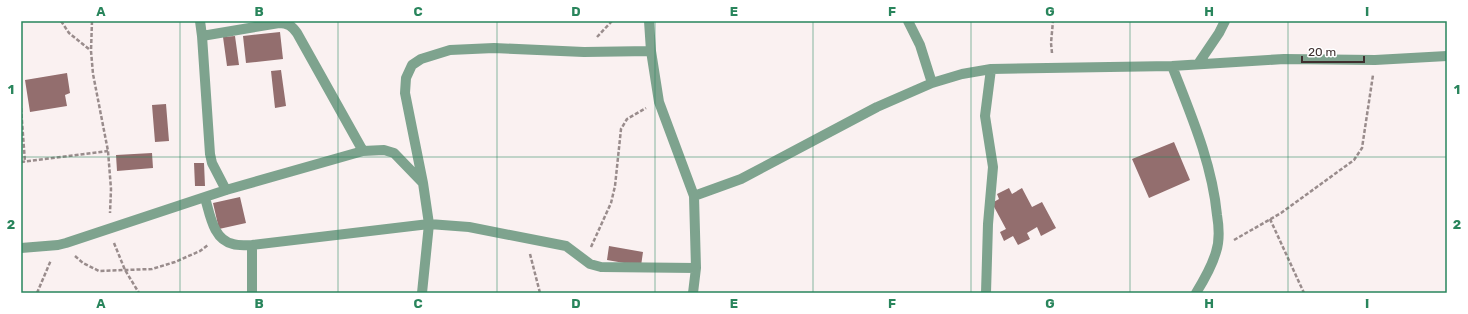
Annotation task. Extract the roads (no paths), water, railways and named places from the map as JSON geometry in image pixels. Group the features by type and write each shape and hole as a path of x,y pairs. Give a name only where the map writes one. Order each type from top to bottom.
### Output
{"street":[{"path":"200,21 210,154 212,163 226,190"},
{"path":"649,21 651,51 659,102 694,196 696,268 693,293"},
{"path":"908,21 920,45 932,83"},
{"path":"1198,64 1225,21"},
{"path":"202,36 279,23 287,23 292,26 363,151"},
{"path":"422,293 429,224 423,183 405,93 406,78 412,65 421,59 450,50 494,48 584,52 651,51"},
{"path":"694,196 741,179 877,107 932,83 962,74 991,69 1172,66 1284,59 1375,60 1447,56"},
{"path":"1172,66 1205,153 1216,195 1219,230 1217,251 1205,278 1196,293"},
{"path":"986,293 988,224 992,167 985,116 991,69"},
{"path":"21,248 62,244 226,190 363,151 384,150 394,153 423,183"},
{"path":"205,198 215,231 219,237 232,244 252,245 429,224 469,227 566,246 590,264 601,267 696,268"},
{"path":"252,245 252,293"}]}
